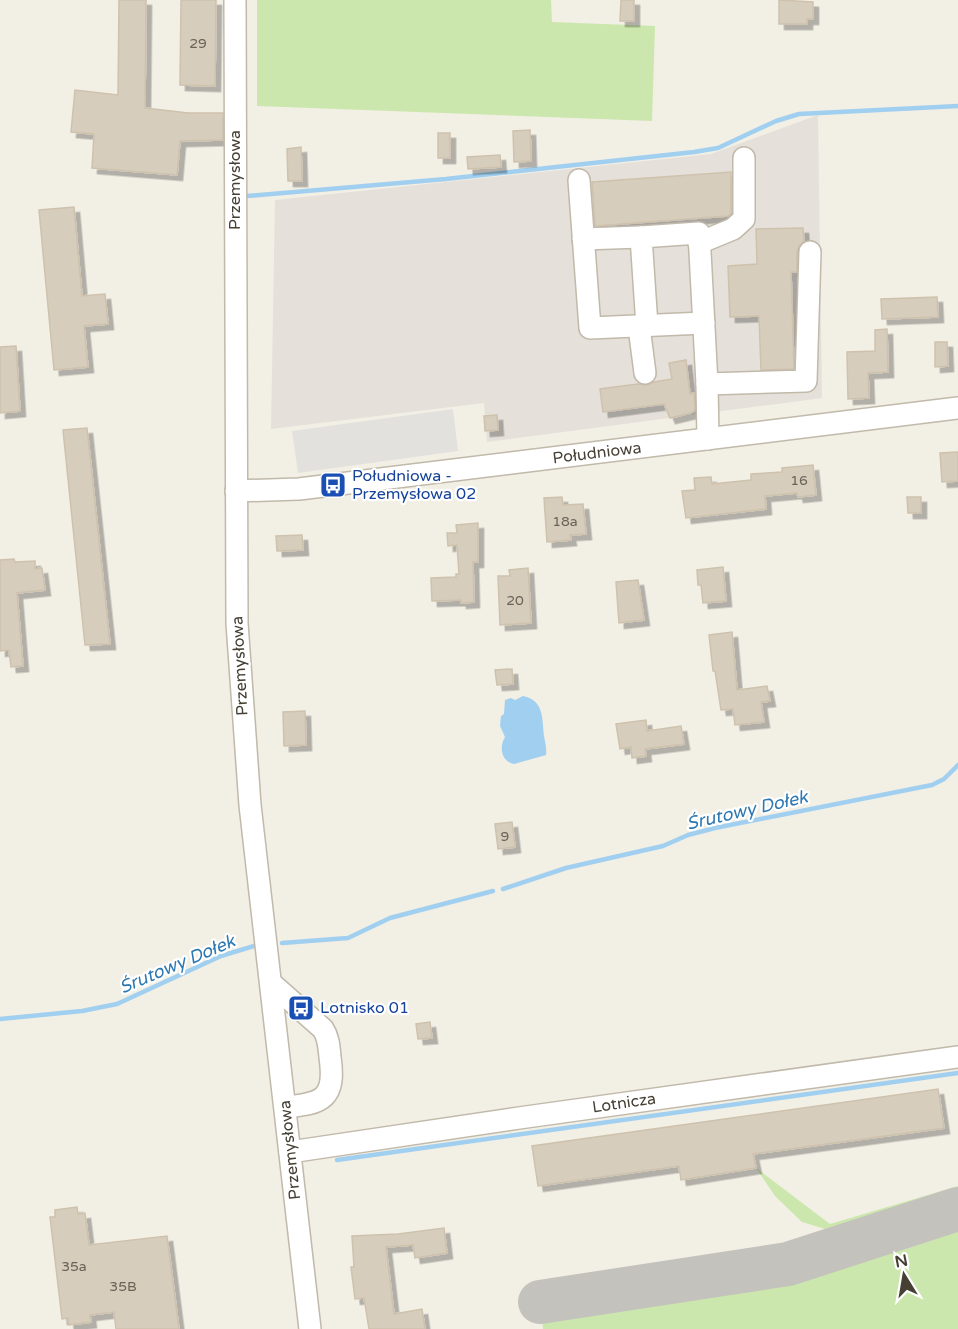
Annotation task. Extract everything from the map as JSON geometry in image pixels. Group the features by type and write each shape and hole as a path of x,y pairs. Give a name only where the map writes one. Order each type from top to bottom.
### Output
{"street":[{"name":"Przemysłowa","path":"235,0 237,623 250,805 310,1329"},
{"path":"699,243 734,229 744,219 744,158"},
{"path":"579,180 590,328 704,323"},
{"path":"583,238 699,233 708,439"},
{"path":"641,237 645,373"},
{"path":"707,384 806,381 810,252"},
{"name":"Południowa","path":"236,491 299,489 958,408"},
{"path":"271,983 326,1033 332,1070 332,1083 323,1097 311,1104 285,1107"},
{"name":"Lotnicza","path":"290,1152 507,1119 958,1058"}],"shaded area":[{"path":"818,115 822,398 487,442 484,403 271,429 275,200 711,154"},
{"path":"453,409 458,451 298,473 292,431"}],"green space":[{"path":"257,0 551,0 552,22 655,26 652,121 257,106"},
{"path":"756,1168 830,1224 958,1186 958,1196 845,1235 802,1222 775,1196"},
{"path":"958,1218 958,1329 543,1329 541,1310 752,1280 789,1272"}],"water":[{"path":"523,696 535,701 541,711 546,755 514,764 506,760 502,753 505,737 500,726 501,716 504,714 505,700 511,698 515,700"}],"building":[{"path":"119,0 146,0 145,108 188,113 223,113 223,140 180,141 177,175 92,168 94,134 71,132 75,90 118,95"},
{"path":"181,0 216,0 215,86 180,85"},
{"path":"621,0 634,0 634,21 620,21"},
{"path":"779,0 813,2 813,19 807,19 807,24 779,24"},
{"path":"530,130 531,161 514,162 513,131"},
{"path":"438,133 450,133 450,158 438,158"},
{"path":"301,147 302,181 288,181 287,149"},
{"path":"500,155 501,167 468,169 467,157"},
{"path":"731,172 731,213 728,216 595,226 592,182"},
{"path":"74,207 82,296 105,294 108,324 84,326 88,367 54,370 39,210"},
{"path":"803,228 804,241 797,251 797,272 791,272 794,369 761,370 759,316 730,317 728,266 757,264 756,229"},
{"path":"937,297 938,317 882,319 881,299"},
{"path":"887,329 888,372 868,373 869,398 848,399 847,352 875,351 875,330"},
{"path":"935,342 947,342 948,366 935,367"},
{"path":"16,346 20,411 0,413 0,347"},
{"path":"686,360 690,394 694,393 695,410 691,413 670,418 664,404 603,412 600,389 647,385 672,379 669,363"},
{"path":"497,415 498,430 485,431 484,416"},
{"path":"87,428 110,644 85,645 63,430"},
{"path":"958,452 958,481 942,482 940,453"},
{"path":"813,465 816,495 798,497 797,493 765,496 766,509 686,518 682,491 695,490 694,478 711,477 712,484 751,480 751,474 782,472 782,468"},
{"path":"562,497 563,505 583,504 586,534 570,535 571,540 547,542 544,498"},
{"path":"907,497 921,497 921,513 908,513"},
{"path":"478,523 478,562 473,562 474,602 432,601 431,578 456,577 456,574 459,574 457,545 448,546 447,533 457,533 456,525"},
{"path":"302,535 303,550 277,551 276,536"},
{"path":"14,559 15,562 35,561 35,569 42,568 45,590 17,593 23,666 11,667 9,650 0,651 0,560"},
{"path":"723,567 726,601 703,603 697,570"},
{"path":"528,568 531,623 500,625 498,576 510,576 509,570"},
{"path":"638,580 644,620 619,623 616,582"},
{"path":"732,632 737,690 767,686 770,701 761,702 764,722 735,725 733,709 721,710 709,635"},
{"path":"512,669 513,684 497,685 495,670"},
{"path":"305,711 306,745 284,746 283,712"},
{"path":"646,720 647,731 681,726 684,744 645,749 646,756 632,758 631,747 620,749 616,724"},
{"path":"512,822 515,847 498,849 495,824"},
{"path":"430,1022 432,1038 418,1039 416,1024"},
{"path":"938,1089 944,1128 753,1154 756,1168 681,1180 679,1166 538,1186 532,1146"},
{"path":"77,1207 78,1214 85,1213 89,1245 167,1236 179,1329 116,1329 114,1312 90,1315 91,1322 69,1325 68,1318 62,1319 50,1217 55,1217 55,1210"},
{"path":"444,1228 447,1253 415,1258 413,1245 386,1247 394,1314 422,1309 425,1329 369,1329 364,1298 355,1299 351,1267 354,1267 352,1236 398,1234"}],"waterway":[{"path":"247,196 446,179 694,152 718,148 776,121 799,114 958,106"},
{"name":"Śrutowy Dołek","path":"503,889 566,868 663,846 688,835 715,828 932,785 944,779 958,765"},
{"name":"Śrutowy Dołek","path":"282,943 348,938 390,918 493,891"},
{"name":"Śrutowy Dołek","path":"0,1019 82,1011 117,1004 221,956 257,945"},
{"path":"337,1160 958,1073"}],"taxiway":[{"path":"540,1302 788,1264 958,1209"}],"place":[{"name":"Południowa - Przemysłowa 02","path":"333,485"},
{"name":"Lotnisko 01","path":"301,1008"}]}
